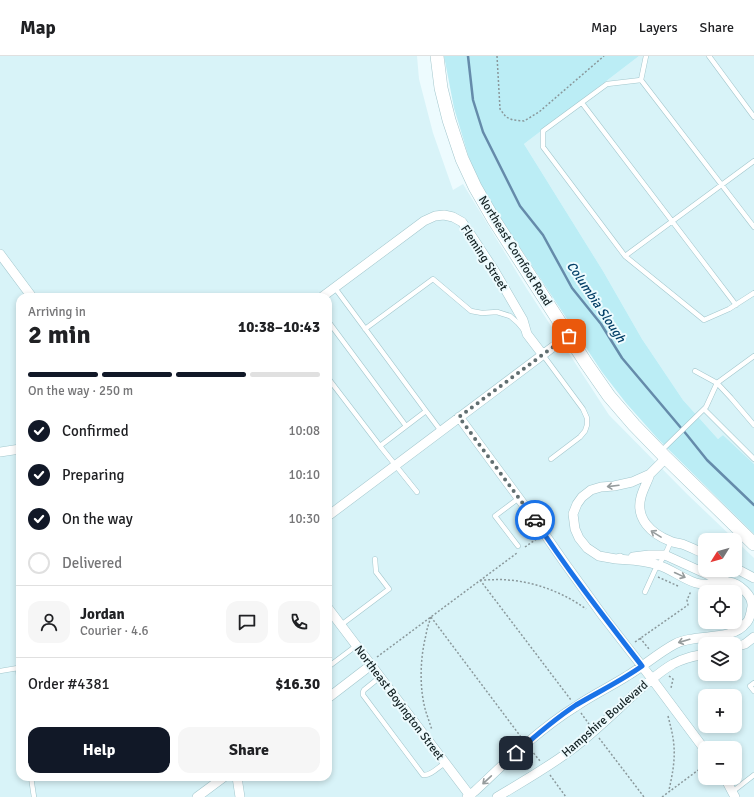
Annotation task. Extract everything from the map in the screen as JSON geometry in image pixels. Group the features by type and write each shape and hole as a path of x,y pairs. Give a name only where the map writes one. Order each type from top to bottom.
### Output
{"street":[{"name":"Northeast Cornfoot Road","path":"437,56 441,88 449,120 462,159 475,187 494,220 569,336 609,396 622,412 663,455 754,544"},
{"name":"Fleming Street","path":"328,293 424,221 436,216 444,215 453,217 462,222 494,270 523,320 527,334 543,354"},
{"path":"0,254 29,293"},
{"path":"332,513 569,336"},
{"path":"459,417 519,498 541,535 564,562 603,616 698,741"},
{"path":"0,452 16,450"},
{"path":"663,455 650,474 644,488 640,498 640,511 644,521 651,530 671,541 698,551"},
{"path":"650,474 632,482 591,490 582,497 573,514 575,529 579,538 587,548 599,556 648,562 658,565 694,582 711,577"},
{"path":"616,559 650,555 665,555 698,571"},
{"path":"742,572 754,578"},
{"name":"Hampshire Boulevard","path":"469,796 526,743 575,706 628,676 676,643 691,639 727,634 737,631 747,623 752,605 750,596 745,590 730,582 711,577"},
{"name":"Northeast Boyington Street","path":"332,613 469,796"},
{"path":"742,645 754,637"},
{"name":"Hampshire Boulevard","path":"496,797 545,768 571,750 664,670 688,657 698,655"},
{"path":"332,695 370,664"},
{"path":"197,797 219,781"},
{"path":"238,781 240,797"},
{"path":"729,785 734,794"}],"lane":[{"path":"646,56 641,80 754,227"},
{"path":"709,56 754,117"},
{"path":"641,80 607,84 543,131 543,147 625,256 704,320 729,309 754,293"},
{"path":"582,103 736,304"},
{"path":"625,256 754,161"},
{"path":"365,328 433,279 471,311 482,313 497,312 510,316 527,334"},
{"path":"335,288 441,431"},
{"path":"332,326 406,426"},
{"path":"543,354 583,409 587,418 585,431 580,437 551,459"},
{"path":"663,455 670,442 704,409 718,383 754,356"},
{"path":"695,371 718,383 754,425"},
{"path":"332,383 417,492"},
{"path":"704,409 754,459"},
{"path":"380,446 426,411"},
{"path":"518,546 495,516 519,498"},
{"path":"645,592 671,541"},
{"path":"341,625 389,589 376,572 375,559"},
{"path":"332,664 356,646"},
{"path":"0,671 16,668"},
{"path":"380,677 362,692 363,695 423,775 426,776 444,763"},
{"path":"754,683 750,686 754,691"},
{"path":"734,794 754,775"},
{"path":"32,781 34,797"}],"path":[{"path":"497,56 500,109 506,117 513,120 524,121 539,112 604,56"},
{"path":"524,548 541,535"},
{"path":"370,664 518,552"},
{"path":"653,574 678,586"},
{"path":"480,580 510,580 530,584 558,593 577,602 590,612"},
{"path":"480,580 572,701"},
{"path":"633,643 688,605 687,600 694,582"},
{"path":"431,617 522,738"},
{"path":"428,740 433,737 434,734 423,699 422,665 425,638 431,617"},
{"path":"640,638 654,657"},
{"path":"664,670 673,679 670,692"},
{"path":"670,791 674,763 674,747 667,713 673,707"},
{"path":"579,711 590,726"},
{"path":"598,737 644,797"},
{"path":"530,749 541,763"},
{"path":"662,797 698,770"},
{"path":"549,774 566,797"}],"shaded area":[{"path":"0,56 417,56 419,79 433,133 453,190 463,184 527,289 609,415 728,533 698,533 698,577 742,577 742,547 754,558 754,797 0,797"},
{"path":"444,56 639,56 524,144 603,271 642,339 683,400 718,439 723,435 754,464 754,534 658,439 626,403 602,372 505,225 476,177 469,158 454,108"},
{"path":"639,56 754,56 754,464 723,435 718,439 683,400 642,339 603,271 524,144"}],"waterway":[{"name":"Columbia Slough","path":"468,56 473,100 483,132 520,206 543,235 572,288 601,324 622,358 707,460 754,505"}],"way so far":[{"path":"535,520 459,417 569,336"}],"route":[{"path":"516,753 539,732 575,706 628,676 642,666 603,616 535,520"}]}
